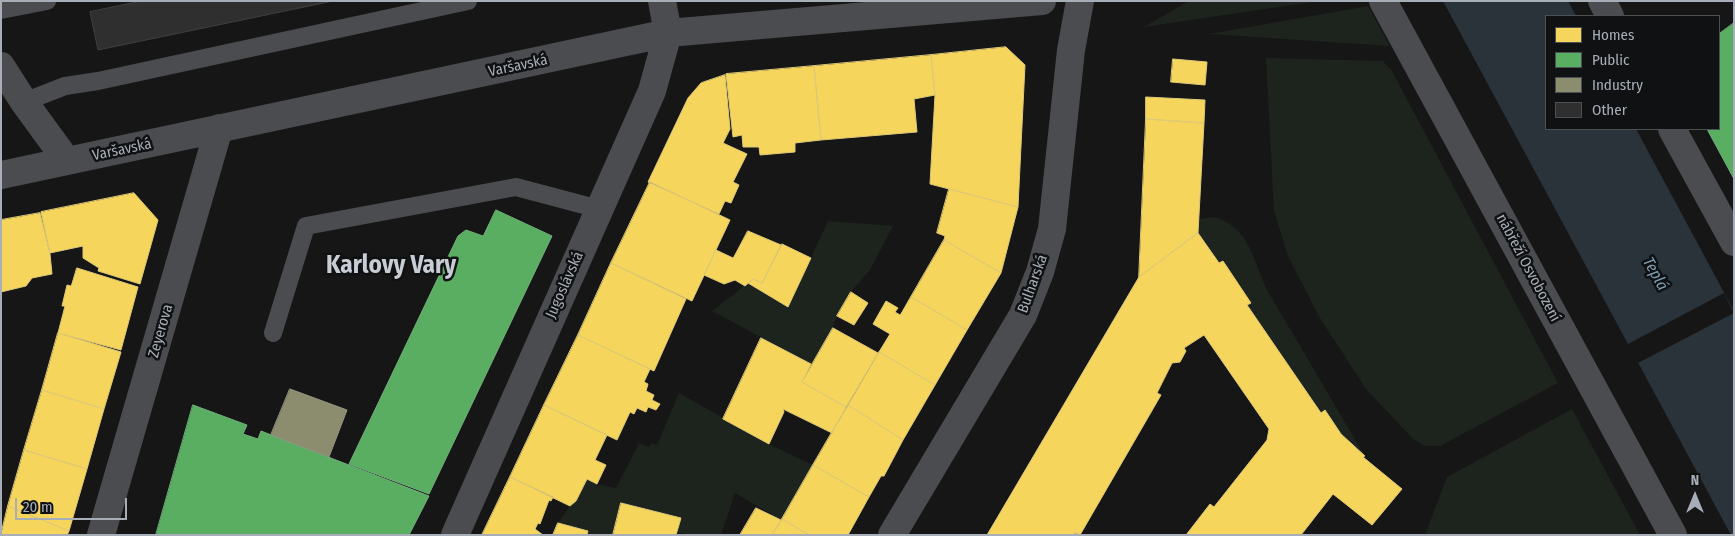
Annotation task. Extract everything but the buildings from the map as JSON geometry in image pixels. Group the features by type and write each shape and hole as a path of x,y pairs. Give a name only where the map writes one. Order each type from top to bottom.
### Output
{"street":[{"path":"662,1 668,33"},
{"name":"Varšavská","path":"1,175 668,33 1042,1"},
{"name":"Bulharská","path":"892,535 1023,315 1040,272 1052,229 1071,50 1080,1"},
{"name":"nábřeží Osvobození","path":"1383,1 1673,535"},
{"path":"1602,1 1609,15"},
{"name":"Jugoslávská","path":"455,535 652,91 668,33"},
{"path":"1,66 24,102 67,160"},
{"name":"Zeyerova","path":"101,535 219,128"},
{"path":"1673,130 1734,242"}],"lane":[{"path":"1,10 47,1"},
{"path":"24,102 65,86 98,81 468,1"},
{"path":"274,333 306,226 516,188 599,209"}],"shaded area":[{"path":"1189,1 1319,1 1144,27"},
{"path":"1368,6 1390,46 1209,34"},
{"path":"1266,58 1383,61 1392,71 1558,383 1440,446 1425,446 1413,439 1366,389 1318,315 1288,256 1274,211"},
{"path":"1214,217 1226,221 1242,236 1253,256 1267,290 1365,456 1341,434 1325,411 1321,413 1247,305 1251,302 1223,262 1219,263 1198,233 1199,219"},
{"path":"828,221 893,226 870,270 851,292 837,316 831,332 811,364 712,311 748,283 788,307"},
{"path":"679,393 769,444 813,465 781,520 735,493 721,535 690,535 676,532 681,518 621,503 613,535 587,535 587,531 558,523 576,501 587,479 597,484 616,488 639,443 649,447 652,443 657,445"},
{"path":"1572,409 1640,535 1425,535 1447,477"}],"water":[{"name":"Teplá","path":"1443,1 1568,1 1575,15 1545,15 1545,130 1637,130 1734,311 1734,535 1731,535"}],"pier":[{"path":"1724,293 1734,313 1638,363 1628,344"}],"district":[{"name":"Karlovy Vary","path":"391,266"}]}
